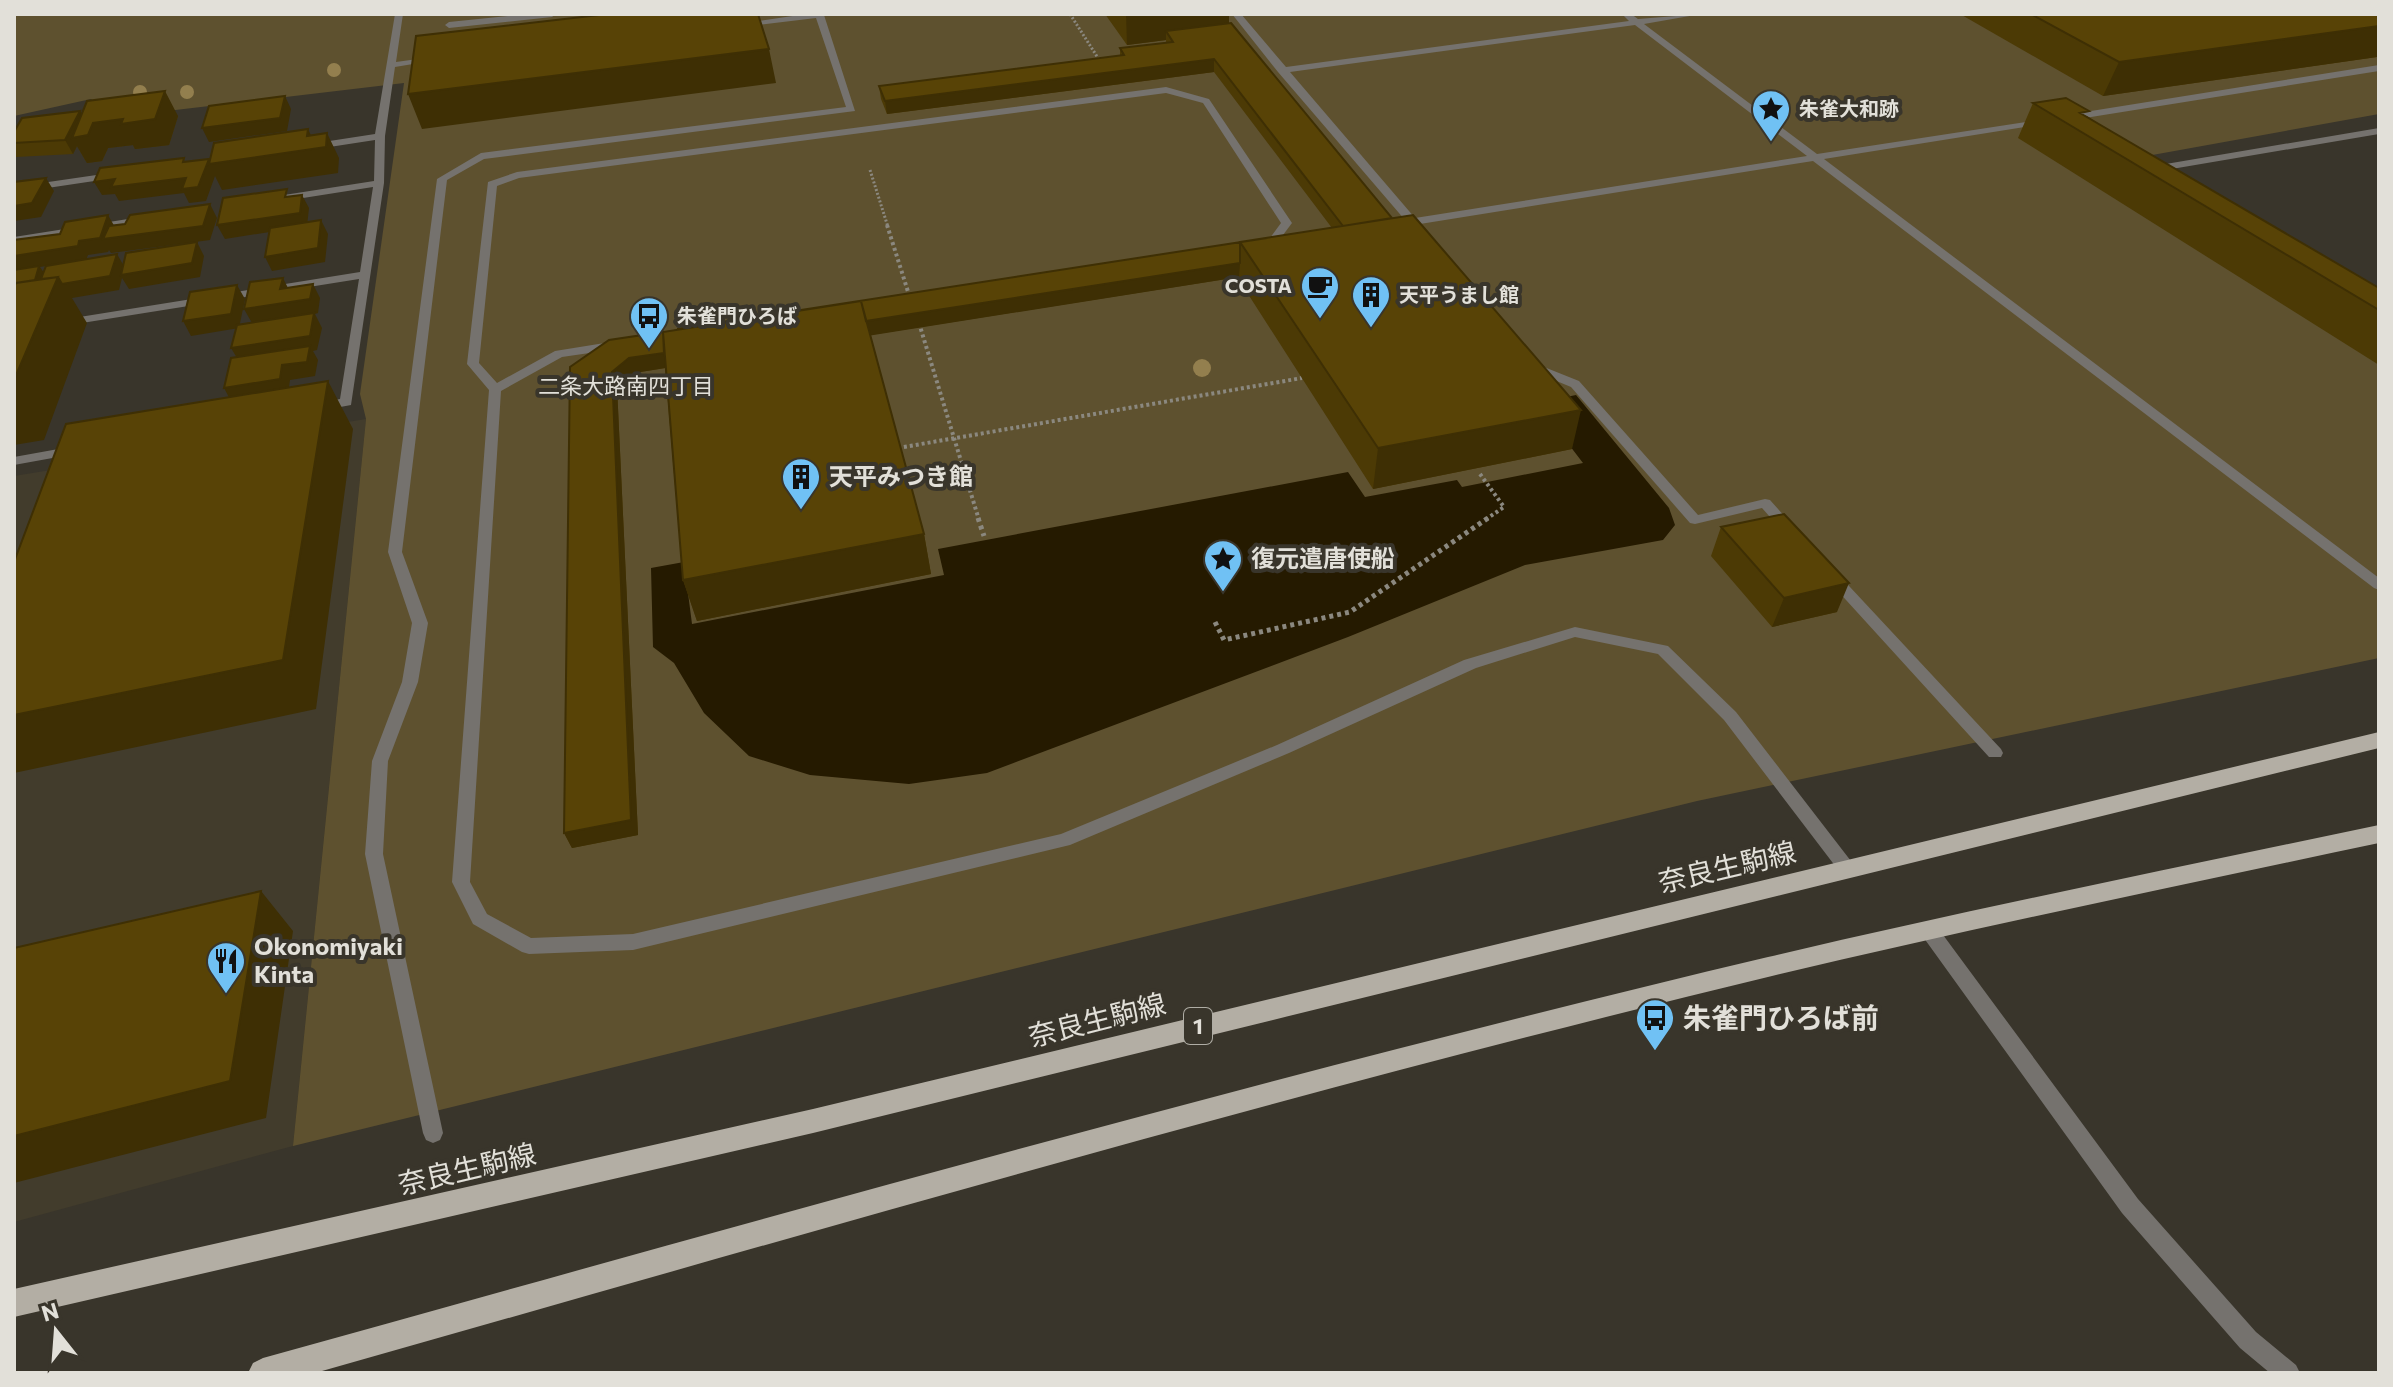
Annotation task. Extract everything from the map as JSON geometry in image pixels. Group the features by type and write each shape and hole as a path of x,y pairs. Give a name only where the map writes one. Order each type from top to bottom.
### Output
{"main road":[{"name":"奈良生駒線","path":"14,1303 813,1121 2379,740"},
{"path":"263,1373 1057,1150 1686,987 1928,929 2379,834"}],"street":[{"path":"301,410 346,402 379,183 380,136 399,14"},
{"path":"449,25 552,14"},
{"path":"433,1133 374,854 380,761 410,682 420,623 395,552 442,179 481,156 852,109 820,14 728,26"},
{"path":"1236,14 1433,246"},
{"path":"1281,70 1630,18 1697,14"},
{"path":"1630,18 2379,585"},
{"path":"390,65 436,60"},
{"path":"1413,222 2379,68"},
{"path":"1254,247 1270,245 1287,223 1206,101 1166,90 517,175 492,184 473,364 495,389 461,882 480,919 529,946 633,942 1064,840 1283,749 1470,664 1575,632 1663,650 1730,716 1848,870"},
{"path":"2156,179 2143,171 2379,131"},
{"path":"301,148 380,136"},
{"path":"14,190 129,174"},
{"path":"272,200 379,183"},
{"path":"14,240 166,216"},
{"path":"60,325 366,274"},
{"path":"495,389 559,354 622,344"},
{"path":"1525,356 1535,369 1575,384 1695,520 1765,503 1797,537"},
{"path":"14,461 90,447"},
{"path":"1817,560 1995,753"},
{"path":"1928,929 2130,1206 2248,1340 2288,1373"}],"path":[{"path":"1070,14 1102,64"},
{"path":"852,109 913,307"},
{"path":"918,319 984,536"},
{"path":"898,448 1302,378"},
{"path":"1215,622 1224,640 1350,612 1504,507 1480,474"}],"shaded area":[{"path":"14,14 2379,14 2379,114 2108,163 2379,327 2379,658 1697,801 293,1146 366,419 360,394 404,83 116,117 91,99 14,116"},
{"path":"1576,395 1669,508 1675,525 1663,540 1525,565 1348,637 987,773 909,784 810,775 749,756 704,713 674,663 653,647 651,568 684,562 692,624 944,575 938,549 1348,472 1365,497 1457,480 1462,487 1583,463 1537,403"},
{"path":"366,419 293,1146 14,1222 14,476"}],"building":[{"path":"608,14 758,14 769,49 408,94 416,36"},
{"path":"2031,14 2375,14 2379,16 2379,26 2119,62"},
{"path":"1231,23 1392,218 1343,226 1214,59 885,101 879,86 1124,55 1120,48 1173,42 1166,31"},
{"path":"165,91 155,119 121,124 123,119 93,123 88,135 72,138 87,101"},
{"path":"285,96 280,118 202,128 209,106"},
{"path":"2066,98 2089,111 2080,113 2379,288 2379,310 2033,103"},
{"path":"80,111 65,140 14,143 14,132 22,118"},
{"path":"308,129 307,136 327,133 326,147 209,164 214,143"},
{"path":"184,158 183,162 209,159 198,187 182,189 186,178 111,187 115,179 94,182 100,168"},
{"path":"46,178 32,203 14,206 14,182"},
{"path":"287,189 285,197 302,195 300,213 217,225 223,198"},
{"path":"210,204 203,226 103,239 109,226 125,224 130,215"},
{"path":"108,215 100,238 79,241 78,246 14,256 14,240 60,234 65,222"},
{"name":"天平うまし館","path":"1413,215 1581,410 1378,448 1240,242"},
{"path":"321,220 318,248 265,257 270,228"},
{"path":"197,242 192,263 121,275 126,253"},
{"path":"1240,242 1240,263 866,321 861,301 677,329"},
{"path":"117,254 110,276 62,284 58,277 41,279 46,266"},
{"path":"39,266 35,280 16,283 14,287 14,270"},
{"path":"58,277 14,380 14,287 16,283"},
{"path":"283,278 280,289 313,284 310,299 244,309 250,282"},
{"path":"237,285 231,314 183,321 190,292"},
{"name":"天平みつき館","path":"861,301 924,534 683,580 663,332"},
{"path":"314,313 310,336 231,348 237,325"},
{"path":"663,332 664,353 629,358 612,372 631,820 564,833 570,367 609,340"},
{"path":"310,346 307,362 282,365 280,379 224,388 231,358"},
{"path":"328,381 283,660 14,715 14,562 66,424"},
{"path":"1784,514 1849,583 1784,598 1721,527"},
{"path":"261,891 230,1081 14,1136 14,948"}],"place":[{"name":"朱雀大和跡","path":"1771,143"},
{"name":"COSTA","path":"1320,320"},
{"name":"天平うまし館","path":"1371,329"},
{"name":"朱雀門ひろば","path":"649,350"},
{"name":"天平みつき館","path":"801,511"},
{"name":"復元遣唐使船","path":"1223,593"},
{"name":"Okonomiyaki Kinta","path":"226,995"},
{"name":"朱雀門ひろば前","path":"1655,1052"}],"district":[{"name":"二条大路南四丁目","path":"626,386"}]}
